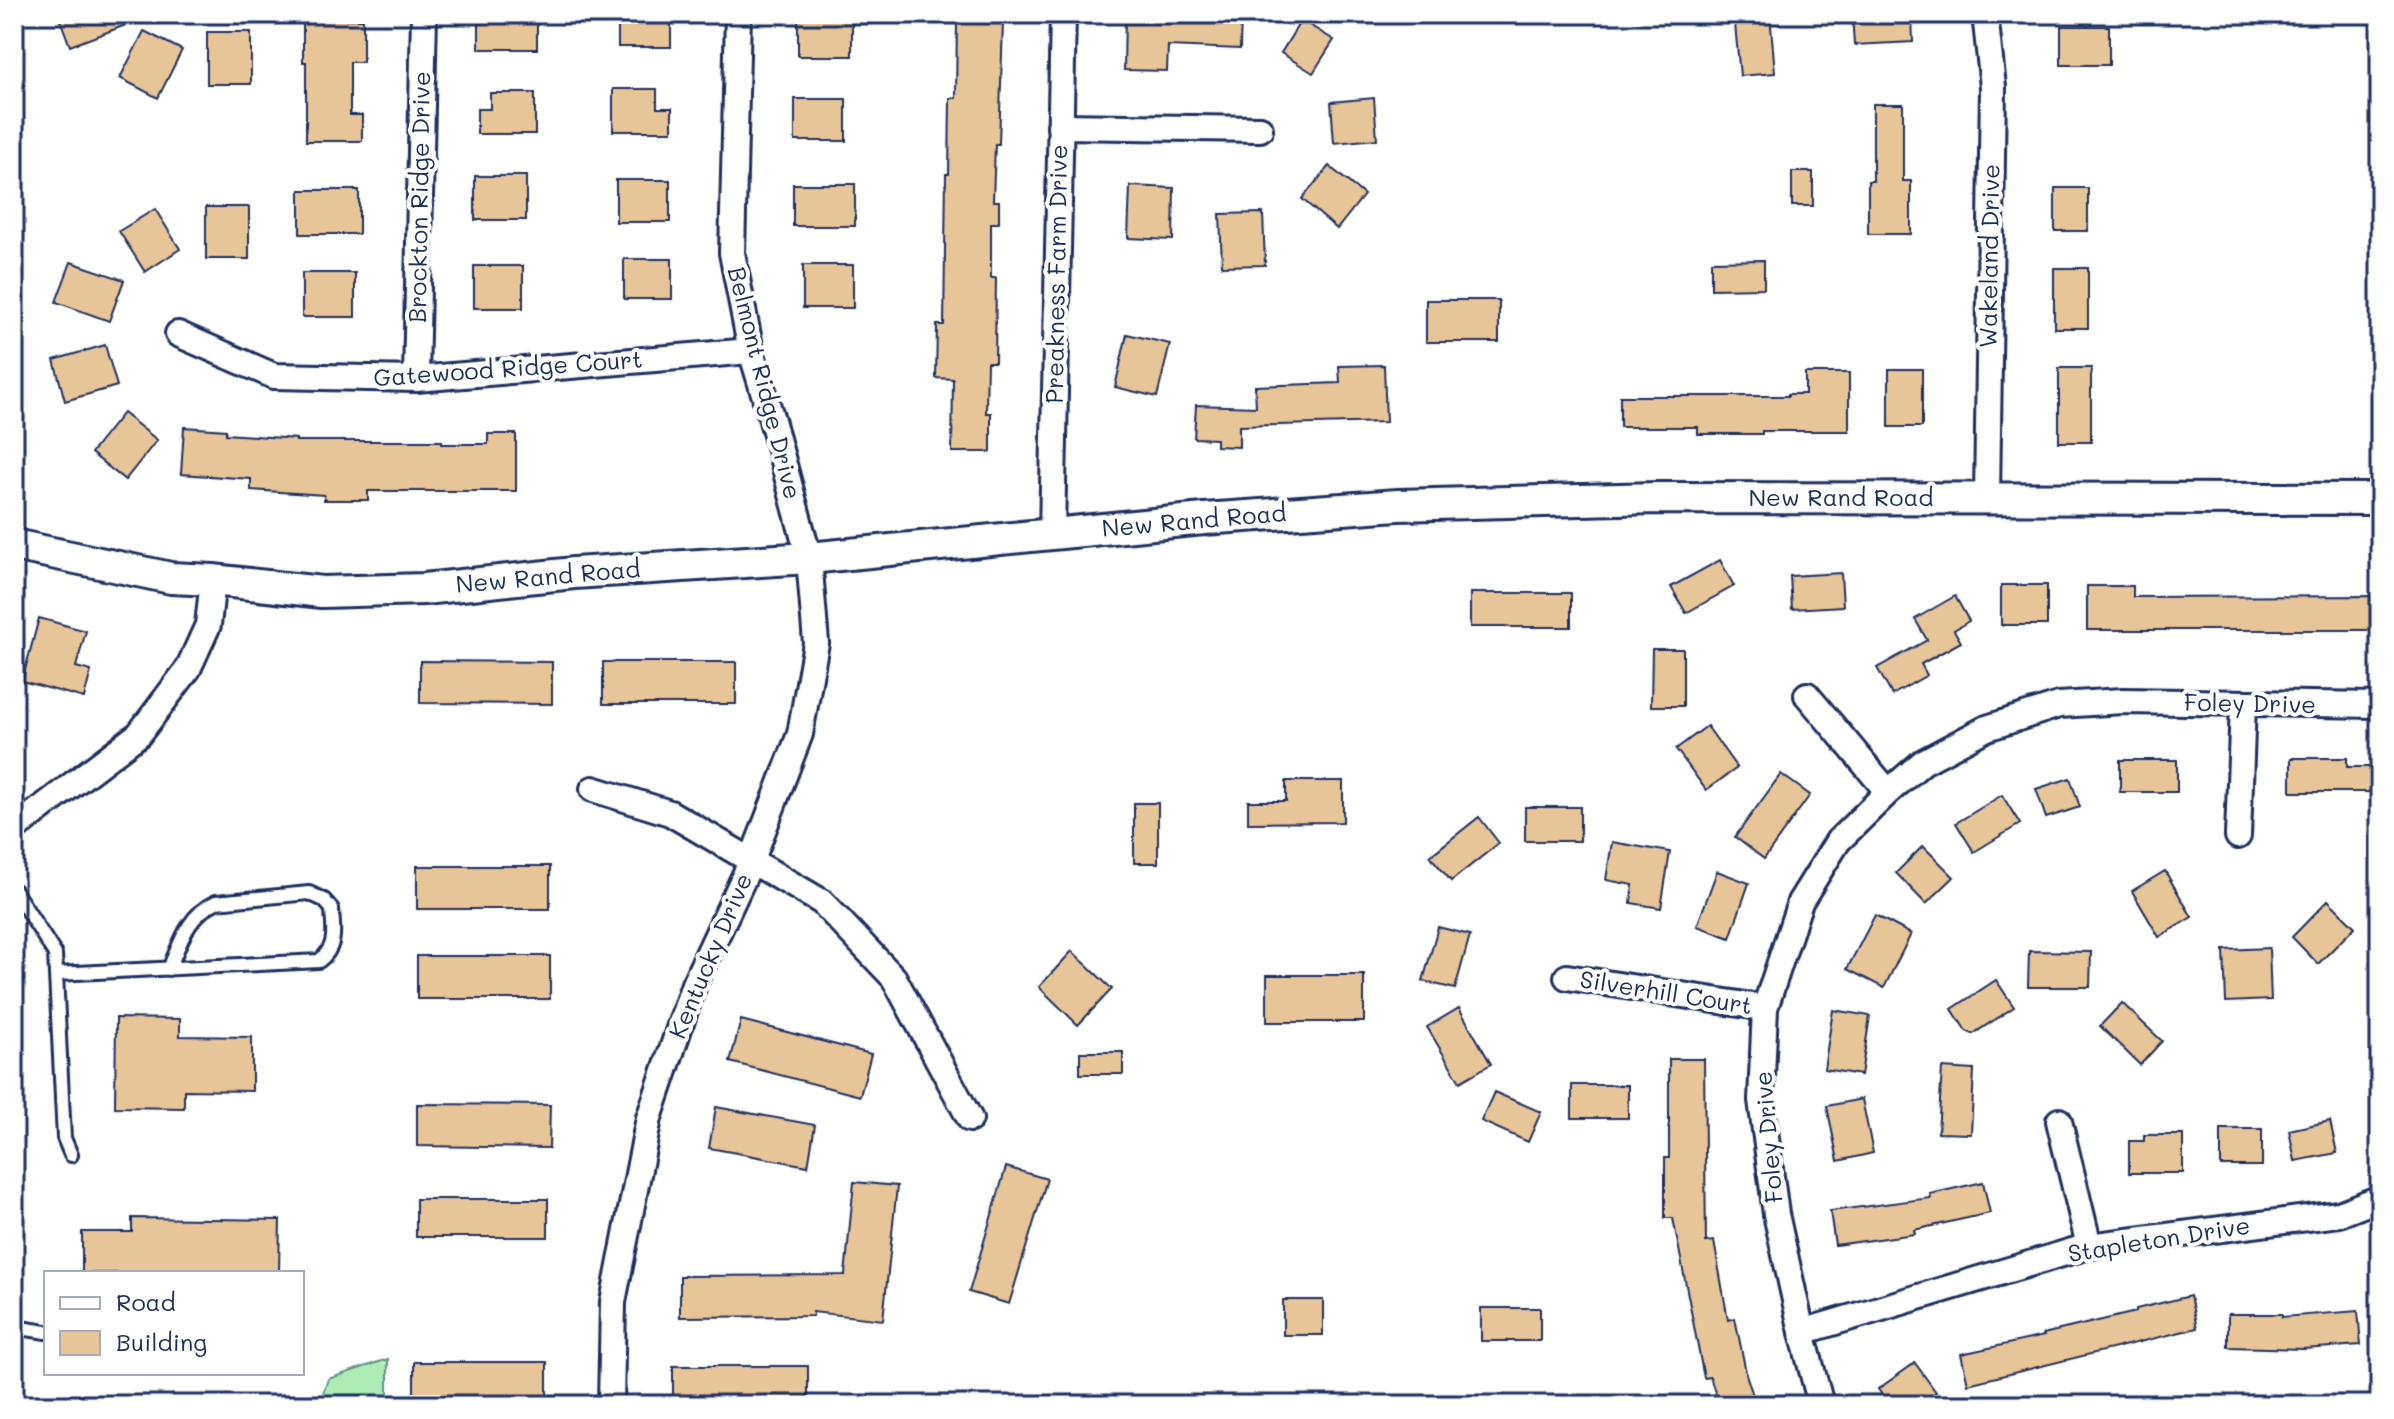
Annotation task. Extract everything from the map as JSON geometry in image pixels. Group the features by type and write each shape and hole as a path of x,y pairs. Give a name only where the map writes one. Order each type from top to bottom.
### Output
{"street":[{"name":"Brockton Ridge Drive","path":"416,379 424,14"},
{"name":"Belmont Ridge Drive","path":"738,14 732,253 751,351 809,558"},
{"name":"Preakness Farm Drive","path":"1052,533 1063,14"},
{"name":"Wakeland Drive","path":"1985,14 1993,87 1987,498"},
{"path":"1060,126 1260,129"},
{"name":"Gatewood Ridge Court","path":"178,334 274,376 416,379 751,351"},
{"name":"New Rand Road","path":"14,545 171,578 322,592 409,589 574,573 809,558 1052,533 1398,505 1657,498 2380,499"},
{"name":"Kentucky Drive","path":"611,1405 613,1302 649,1118 694,984 751,862 800,734 816,643 809,558"},
{"path":"14,829 139,734 188,669 208,625 213,580"},
{"path":"1807,695 1888,792"},
{"name":"Foley Drive","path":"1821,1405 1776,1214 1761,1100 1765,1008 1800,902 1838,841 1923,762 1987,728 2059,705 2123,701 2380,705"},
{"path":"2238,836 2243,704"},
{"path":"593,789 670,813 822,902 894,978 970,1119"},
{"name":"Silverhill Court","path":"1567,977 1765,1008"},
{"path":"2059,1121 2089,1246"},
{"name":"Stapleton Drive","path":"1802,1332 2089,1246 2339,1214 2380,1198"}],"lane":[{"path":"14,890 55,954 64,1138 71,1155"},
{"path":"56,974 169,969 319,961 329,953 333,940 332,909 324,900 309,893 216,902 203,909 186,927 169,969"},
{"path":"14,1327 44,1332"}],"green space":[{"path":"388,1359 388,1405 319,1405 328,1379"}],"building":[{"path":"58,14 150,14 150,16 70,46"},
{"path":"479,14 537,14 537,49 479,49"},
{"path":"618,14 671,14 671,47 618,47"},
{"path":"798,14 852,14 852,56 798,56"},
{"path":"1125,14 1241,14 1240,49 1168,46 1167,71 1124,70"},
{"path":"1734,14 1770,14 1775,73 1740,76"},
{"path":"1852,14 1912,14 1913,42 1854,45"},
{"path":"303,19 363,19 363,62 350,62 350,115 362,115 362,141 306,141"},
{"path":"1301,20 1334,40 1313,73 1281,53"},
{"path":"957,22 1003,23 999,144 995,144 993,201 999,201 999,223 991,223 991,278 996,278 995,362 987,362 986,413 991,413 991,452 952,452 953,379 936,378 937,325 944,325 946,174 949,174 950,98 956,98"},
{"path":"2061,26 2109,26 2109,65 2061,65"},
{"path":"144,31 182,50 158,98 120,78"},
{"path":"207,32 251,32 251,84 207,84"},
{"path":"613,89 657,89 657,108 672,108 672,131 613,131"},
{"path":"490,93 535,93 535,134 477,134 477,109 490,109"},
{"path":"1374,98 1377,139 1334,143 1331,102"},
{"path":"795,99 846,99 846,141 795,141"},
{"path":"1873,104 1903,104 1903,181 1911,181 1911,234 1868,234 1868,181 1873,181"},
{"path":"1329,166 1364,195 1337,229 1302,199"},
{"path":"1792,172 1813,172 1813,206 1792,206"},
{"path":"475,176 526,176 526,220 475,220"},
{"path":"616,180 670,180 670,222 616,222"},
{"path":"793,184 855,184 855,226 793,226"},
{"path":"1130,186 1174,188 1173,240 1128,238"},
{"path":"2055,188 2088,188 2088,231 2055,231"},
{"path":"300,190 359,190 359,234 300,234"},
{"path":"206,207 249,207 249,259 206,259"},
{"path":"155,209 180,249 145,272 119,231"},
{"path":"1263,213 1265,265 1222,266 1220,214"},
{"path":"624,259 672,259 672,299 624,299"},
{"path":"1764,260 1764,288 1711,289 1711,261"},
{"path":"71,262 124,280 109,321 56,302"},
{"path":"803,265 853,265 853,308 803,308"},
{"path":"474,266 523,266 523,308 474,308"},
{"path":"2054,268 2088,268 2088,328 2054,328"},
{"path":"302,273 355,273 355,317 302,317"},
{"path":"1426,300 1499,300 1499,342 1426,342"},
{"path":"1127,334 1170,344 1157,397 1115,387"},
{"path":"105,345 117,386 65,401 54,360"},
{"path":"1384,365 1386,422 1239,426 1239,447 1216,446 1216,439 1194,438 1196,405 1256,407 1255,386 1340,383 1339,366"},
{"path":"2059,368 2091,368 2091,442 2059,442"},
{"path":"1889,369 1922,369 1922,427 1889,427"},
{"path":"1805,373 1849,373 1849,431 1698,434 1698,427 1620,427 1620,396 1805,394"},
{"path":"123,413 157,440 125,480 91,453"},
{"path":"184,427 296,441 488,444 488,434 516,434 516,491 368,491 368,500 324,500 324,495 251,490 251,479 181,474"},
{"path":"1720,560 1734,586 1686,613 1671,587"},
{"path":"1841,573 1843,606 1792,609 1790,576"},
{"path":"2001,585 2047,585 2047,625 2001,625"},
{"path":"2087,586 2133,586 2133,597 2380,596 2380,630 2087,630"},
{"path":"1470,593 1571,593 1571,627 1470,627"},
{"path":"1955,596 1969,621 1954,630 1961,642 1921,664 1927,675 1892,695 1877,668 1927,640 1915,619"},
{"path":"39,618 86,631 76,667 91,671 84,698 22,681"},
{"path":"1652,649 1683,649 1683,706 1651,706"},
{"path":"420,661 552,662 552,704 420,703"},
{"path":"603,662 736,662 736,704 603,704"},
{"path":"1707,726 1737,768 1706,790 1676,749"},
{"path":"2291,758 2347,758 2347,767 2380,767 2380,792 2291,792"},
{"path":"2120,760 2177,760 2177,792 2120,792"},
{"path":"1781,774 1810,795 1764,859 1735,837"},
{"path":"2070,778 2080,807 2046,818 2036,789"},
{"path":"1286,781 1343,781 1343,822 1248,823 1248,801 1286,801"},
{"path":"2002,795 2020,824 1974,852 1956,823"},
{"path":"1134,803 1158,803 1158,863 1134,863"},
{"path":"1525,807 1580,807 1580,841 1525,841"},
{"path":"1479,817 1499,843 1451,881 1430,856"},
{"path":"1612,842 1670,852 1661,908 1631,903 1633,885 1606,880"},
{"path":"1923,846 1954,877 1926,904 1896,873"},
{"path":"417,866 550,866 550,909 417,909"},
{"path":"1717,871 1749,883 1730,938 1697,926"},
{"path":"2165,871 2192,917 2159,937 2132,891"},
{"path":"2328,900 2355,927 2318,964 2292,937"},
{"path":"1875,915 1911,934 1884,988 1847,969"},
{"path":"1438,927 1470,935 1455,989 1423,981"},
{"path":"2269,948 2271,1000 2226,1002 2224,950"},
{"path":"1072,951 1112,989 1078,1025 1039,987"},
{"path":"2029,951 2091,952 2090,987 2028,987"},
{"path":"417,956 550,956 550,999 417,999"},
{"path":"1267,975 1364,975 1364,1022 1267,1022"},
{"path":"1996,980 2014,1007 1973,1034 1966,1031 1952,1009"},
{"path":"2122,1003 2162,1041 2140,1065 2100,1026"},
{"path":"1459,1008 1491,1064 1460,1082 1427,1027"},
{"path":"1833,1010 1870,1016 1861,1075 1824,1069"},
{"path":"116,1018 180,1019 180,1036 252,1037 252,1091 184,1090 184,1108 115,1107"},
{"path":"741,1020 871,1054 860,1096 730,1062"},
{"path":"1080,1052 1123,1052 1123,1074 1080,1074"},
{"path":"1669,1059 1704,1059 1706,1242 1714,1241 1728,1320 1735,1318 1756,1405 1719,1405 1710,1377 1704,1378 1673,1218 1665,1218 1665,1158 1669,1158"},
{"path":"1942,1068 1974,1070 1971,1134 1938,1133"},
{"path":"1572,1085 1628,1085 1628,1118 1572,1118"},
{"path":"1494,1092 1541,1112 1528,1142 1481,1121"},
{"path":"1862,1099 1873,1153 1838,1161 1827,1106"},
{"path":"417,1104 550,1105 549,1148 417,1146"},
{"path":"716,1107 815,1125 808,1166 709,1148"},
{"path":"2330,1121 2337,1153 2295,1161 2289,1130"},
{"path":"2221,1129 2262,1129 2262,1166 2221,1166"},
{"path":"2144,1135 2183,1135 2183,1173 2129,1173 2129,1141 2144,1141"},
{"path":"1006,1167 1047,1179 1009,1304 969,1292"},
{"path":"854,1182 897,1186 883,1320 813,1312 813,1316 680,1317 680,1276 845,1275"},
{"path":"1983,1182 1990,1213 1914,1230 1915,1234 1835,1245 1830,1211 1931,1198 1930,1194"},
{"path":"416,1199 548,1199 548,1237 416,1237"},
{"path":"132,1218 280,1220 279,1271 82,1271 82,1232 132,1232"},
{"path":"2190,1296 2197,1328 1968,1384 1961,1354 2044,1336"},
{"path":"1283,1300 1323,1300 1323,1335 1283,1335"},
{"path":"1481,1308 1540,1308 1540,1341 1481,1341"},
{"path":"2358,1311 2361,1345 2303,1349 2228,1347 2228,1314 2282,1314 2282,1317"},
{"path":"414,1362 547,1362 547,1405 414,1405"},
{"path":"1915,1363 1936,1392 1917,1405 1889,1405 1878,1389"},
{"path":"673,1366 808,1366 808,1405 673,1405"}]}
